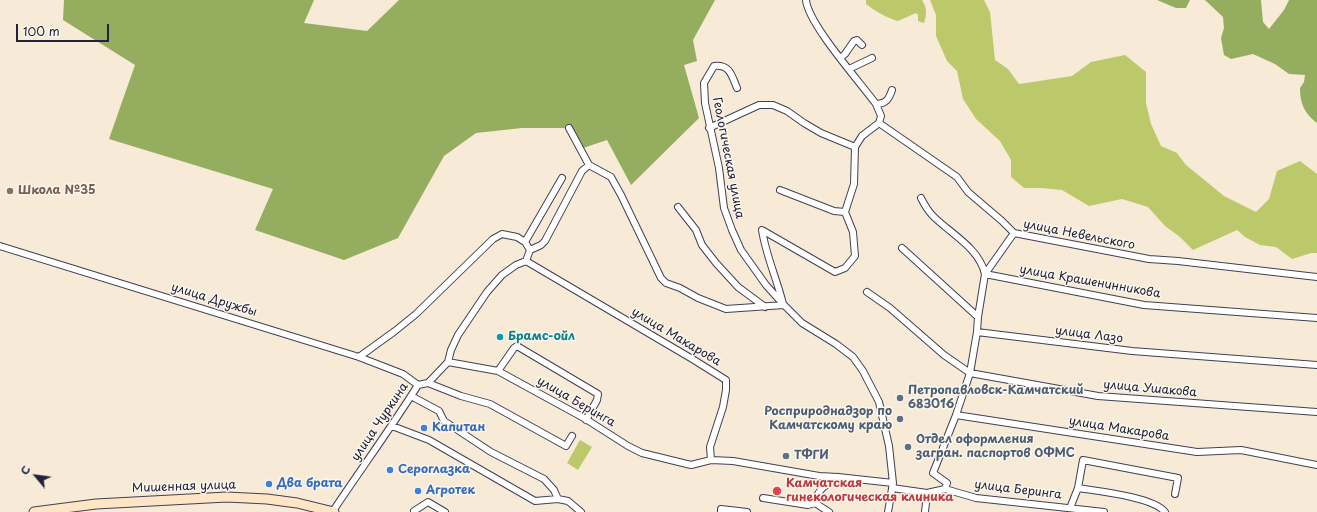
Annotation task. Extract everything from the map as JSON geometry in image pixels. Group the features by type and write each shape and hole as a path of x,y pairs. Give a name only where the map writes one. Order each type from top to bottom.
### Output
{"main road":[{"name":"Мишенная улица","path":"34,512 111,502 227,496 298,503 334,512"}],"street":[{"path":"569,128 589,165 611,177 661,278 666,283 726,310 784,305 777,280 765,249 762,230 835,272 844,268 855,256 853,232 845,212 854,184 855,147 862,136 880,123 881,116 876,104 824,37 810,15 806,5 806,0"},
{"path":"840,58 845,54 854,41 857,40 862,46"},
{"path":"849,70 872,58"},
{"name":"Геологическая улица","path":"737,88 727,68 721,65 714,66 704,83 705,103 709,128 719,168 724,208 741,250 766,286 802,324 836,344 853,357 863,371 879,402 889,446 892,486 888,512"},
{"path":"876,104 883,104 888,100 892,90"},
{"path":"709,128 759,105 773,105 787,111 821,133 855,147"},
{"name":"улица Невельского","path":"880,123 958,177 968,192 1002,221 1014,234 1149,259 1317,277"},
{"path":"526,260 530,250 541,245 545,241 582,171 589,165"},
{"path":"525,242 562,178"},
{"path":"780,190 834,211 845,212"},
{"path":"921,198 932,215 954,234 983,264 985,274 970,373 956,415 933,473 947,483 946,489"},
{"path":"678,207 696,230 702,244 729,277 738,287 765,307"},
{"path":"359,357 416,314 493,239 502,234 516,236 525,242 530,250"},
{"path":"985,274 1014,234"},
{"name":"улица Дружбы","path":"0,246 359,357 403,374 418,385"},
{"path":"902,248 978,317"},
{"name":"улица Чуркина","path":"334,512 418,385 428,383 448,362 451,350 458,335 487,292 502,275 526,260"},
{"name":"улица Макарова","path":"526,260 726,380 723,406 710,447 711,460"},
{"name":"улица Крашенинникова","path":"985,274 1144,305 1317,318"},
{"name":"улица Ушакова","path":"867,292 890,308 944,355 970,373 1098,396 1317,412"},
{"name":"улица Лазо","path":"977,332 1132,351 1317,364"},
{"path":"498,371 517,346 598,394 597,400 586,420"},
{"name":"улица Беринга","path":"448,362 498,371 642,453 691,465 711,460 732,461 819,476 838,477 927,493 946,489 976,498 1104,512"},
{"path":"428,383 461,396 490,404 566,446 572,436"},
{"path":"411,396 439,411 444,421 491,452 544,479 554,490 558,499"},
{"name":"улица Макарова","path":"956,415 1197,452 1241,450 1317,465"},
{"path":"392,426 429,440 535,501 558,499 568,501 581,512"},
{"path":"1078,488 1083,460 1178,478 1175,494"},
{"path":"815,503 816,496 821,489 838,477"},
{"name":"улица Беринга","path":"1070,508 1078,488 1153,503 1164,512"},
{"path":"925,512 927,493"},
{"path":"764,498 808,505 815,503 829,512"},
{"path":"414,511 428,502 445,512"},
{"path":"721,512 721,509 747,512"}],"green space":[{"path":"64,0 314,0 304,23 367,31 399,0 715,0 693,40 697,61 684,65 699,118 631,185 607,140 580,149 569,128 522,128 476,133 444,156 398,238 344,260 255,230 273,189 109,139 135,65 63,20"},
{"path":"866,0 922,0 926,11 924,23 918,21 918,15 916,13 898,21 890,18 877,12 866,4"},
{"path":"930,0 984,0 990,12 995,60 1008,69 1019,84 1072,76 1091,62 1125,55 1146,72 1146,103 1151,124 1161,146 1177,153 1186,165 1224,196 1256,212 1269,199 1277,171 1300,161 1317,174 1317,253 1311,253 1292,259 1276,247 1260,245 1245,237 1237,230 1193,250 1180,237 1165,226 1148,207 1122,199 1089,206 1062,190 1024,188 1011,177 1011,160 1000,141 976,119 963,99 957,71 947,61 936,36 936,15"},
{"path":"1157,0 1190,0 1186,8 1176,8"},
{"path":"1205,0 1261,0 1263,22 1269,29 1284,10 1289,0 1317,0 1317,123 1306,111 1302,103 1300,88 1304,82 1305,75 1289,74 1275,64 1253,54 1231,59 1224,55 1221,38 1224,28 1223,17"},
{"path":"580,440 592,447 578,470 567,463"}],"place":[{"name":"Школа №35","path":"10,191"},
{"name":"Брамс-ойл","path":"500,337"},
{"name":"Петропавловск-Камчатский 683016","path":"900,398"},
{"name":"Росприроднадзор по Камчатскому краю","path":"900,419"},
{"name":"Капитан","path":"424,428"},
{"name":"Отдел оформления загран. паспортов ОФМС","path":"908,447"},
{"name":"ТФГИ","path":"786,456"},
{"name":"Сероглазка","path":"390,470"},
{"name":"Два брата","path":"269,484"},
{"name":"Агротек","path":"418,491"},
{"name":"Камчатская гинекологическая клиника","path":"777,491"}]}
